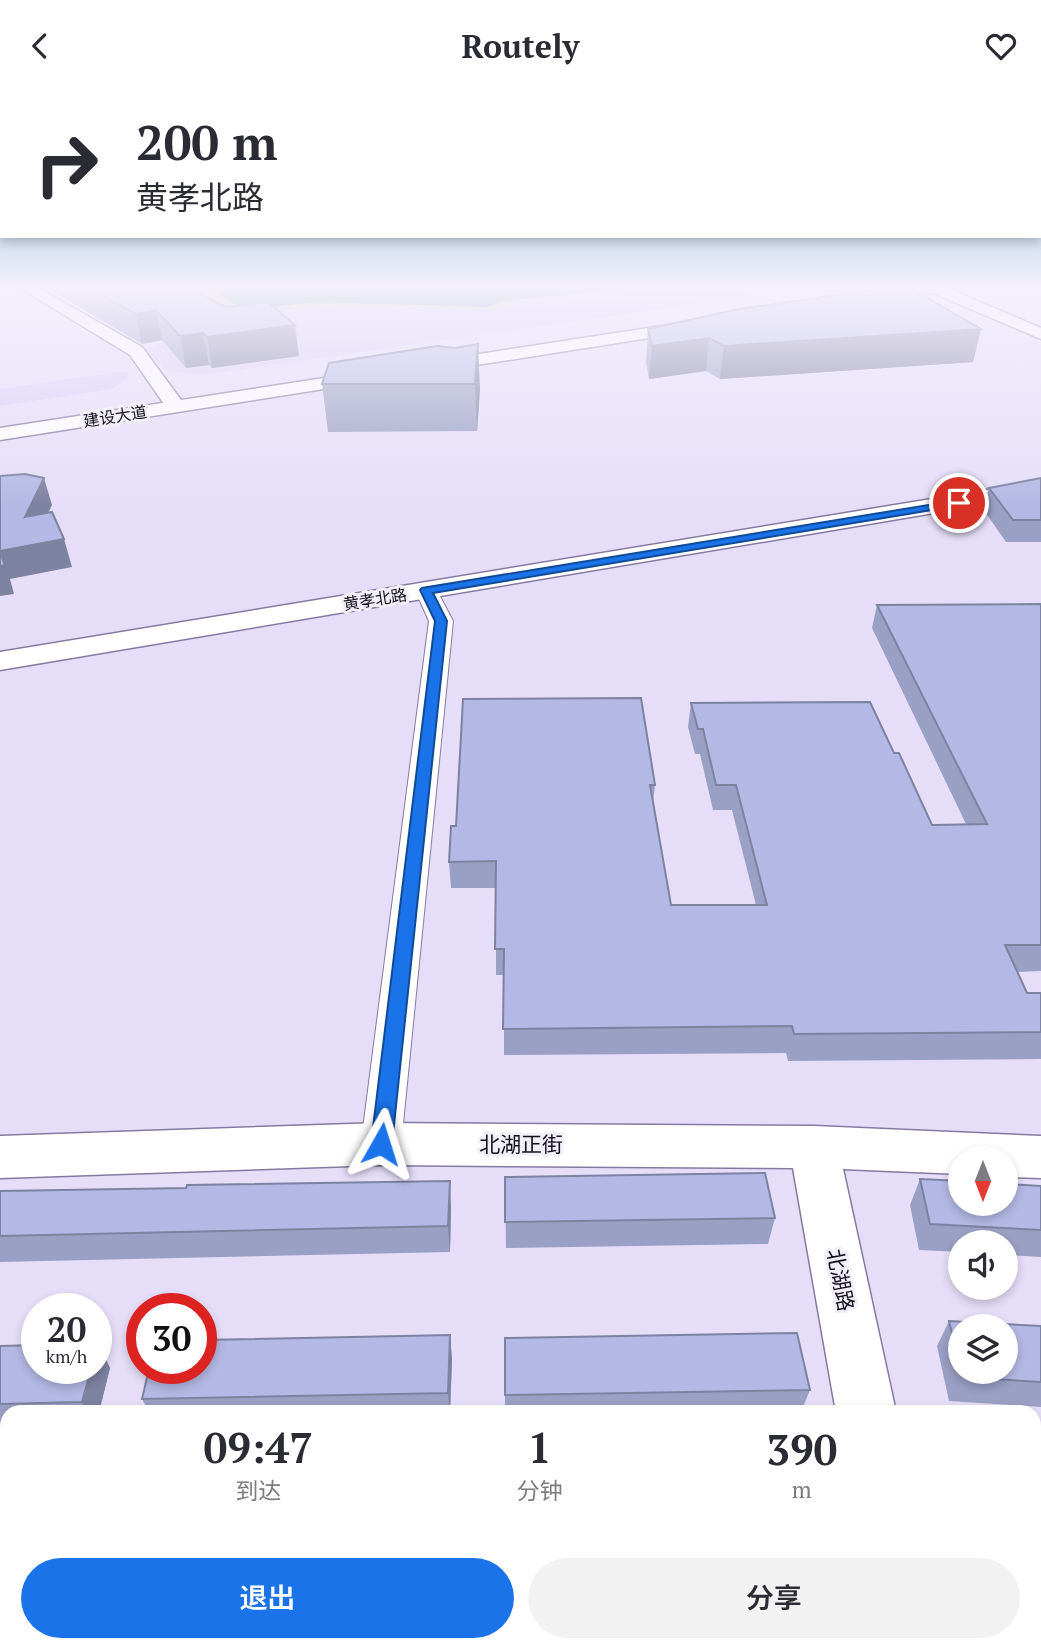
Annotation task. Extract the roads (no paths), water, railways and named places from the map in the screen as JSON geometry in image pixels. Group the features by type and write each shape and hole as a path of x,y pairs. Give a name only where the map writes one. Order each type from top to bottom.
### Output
{"main road":[{"path":"142,361 171,400"},
{"name":"建设大道","path":"0,427 436,361"},
{"name":"建设大道","path":"0,434 457,361"},
{"name":"黄孝北路","path":"0,661 1041,488"},
{"name":"北湖正街","path":"0,1157 381,1144 814,1147 1041,1157"},
{"name":"北湖路","path":"814,1147 865,1405"}],"street":[{"path":"381,1144 441,621 426,590"}]}
